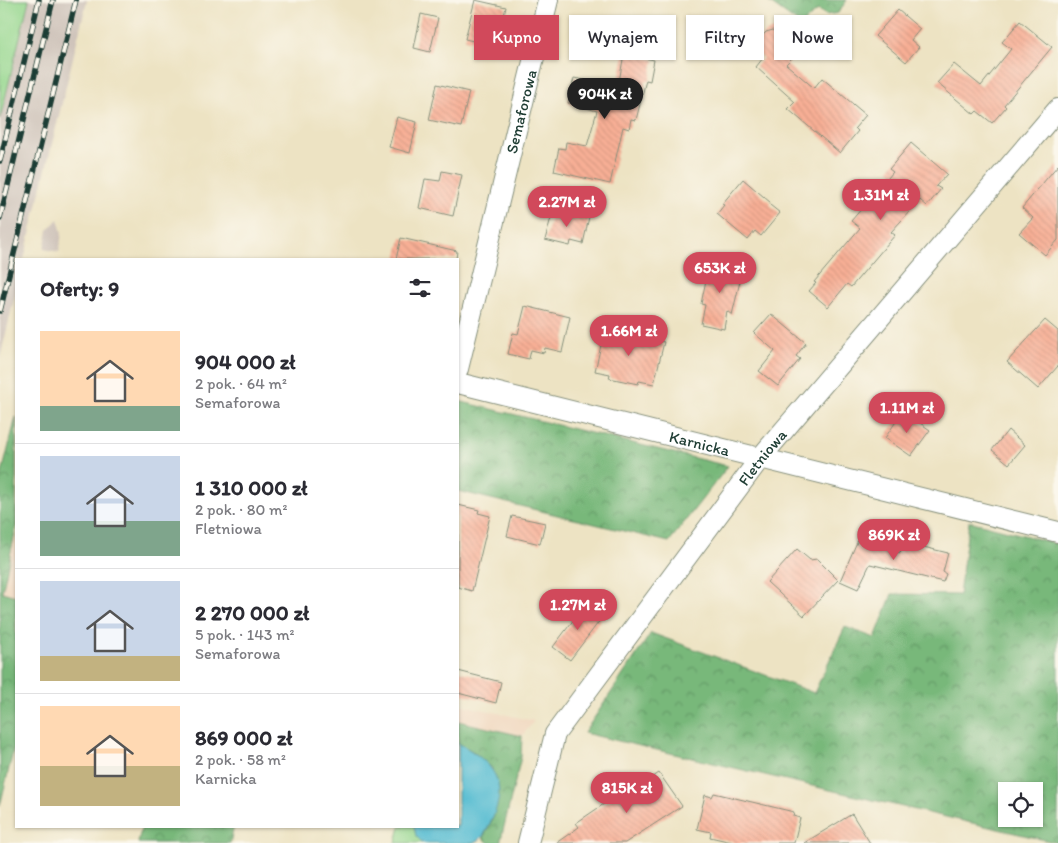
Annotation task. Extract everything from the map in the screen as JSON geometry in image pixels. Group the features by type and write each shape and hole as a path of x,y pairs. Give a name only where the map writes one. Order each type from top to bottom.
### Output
{"street":[{"name":"Semaforowa","path":"459,365 548,0"},
{"name":"Fletniowa","path":"528,843 555,734 761,458 1058,109"},
{"name":"Karnicka","path":"459,384 1058,532"}],"shaded area":[{"path":"29,0 87,0 24,258 15,258 15,295 0,358 0,119"},
{"path":"58,219 62,233 59,252 44,249 48,230"},
{"path":"15,533 15,596 1,592"},
{"path":"459,704 534,721 522,736 459,721"}],"green space":[{"path":"0,0 29,0 0,119"},
{"path":"766,0 847,0 838,13 826,15 818,10 812,15 787,15"},
{"path":"459,401 728,466 669,542 459,491"},
{"path":"15,421 15,534 2,592 15,596 15,743 0,806 0,481"},
{"path":"969,521 1058,544 1058,843 584,733 651,633 814,693 845,627 875,638 892,594 959,595"},
{"path":"459,721 522,736 521,757 500,843 489,843 483,838 494,816 492,768 474,752 459,744"},
{"path":"142,828 234,828 230,843 138,843"},
{"path":"400,828 414,828 416,836 423,843 396,843"}],"water":[{"path":"459,744 481,758 495,775 499,796 496,809 486,832 473,843 423,843 416,836 414,828 459,828"}],"building":[{"path":"475,0 506,7 504,15 474,15 474,41 465,39"},
{"path":"898,10 920,29 911,40 919,47 906,62 875,36"},
{"path":"421,14 438,18 430,52 414,48"},
{"path":"1020,21 1052,47 1004,105 1006,107 992,123 977,111 974,114 937,83 954,64 981,86 1011,49 1002,42"},
{"path":"774,31 774,60 790,60 786,64 814,88 822,78 866,115 855,128 858,131 840,153 788,109 795,102 756,67 761,60 764,60 764,34"},
{"path":"623,60 654,60 650,81 646,80 636,120 631,119 629,129 623,127 610,184 554,171 559,148 565,149 566,142 587,146 597,111 568,103 574,78 618,87"},
{"path":"437,84 469,92 461,127 429,120"},
{"path":"397,117 417,122 410,153 389,147"},
{"path":"911,143 947,174 936,186 941,189 927,206 920,200 891,232 895,235 851,287 847,284 828,307 809,291 816,283 814,282 860,228 851,221 893,172 889,169"},
{"path":"1058,165 1058,240 1045,255 1019,233 1033,218 1022,208"},
{"path":"442,171 462,175 453,216 419,208 425,179 440,181"},
{"path":"743,179 780,213 761,236 755,231 748,240 717,214 724,205 722,204"},
{"path":"553,210 589,217 583,244 571,241 570,246 545,240"},
{"path":"401,238 457,251 456,258 396,258"},
{"path":"714,262 738,268 738,272 742,273 732,315 727,311 724,329 701,324 705,305 701,304 709,266 713,267"},
{"path":"525,306 570,317 562,352 545,348 544,353 531,350 529,359 508,354 513,333 518,334"},
{"path":"771,314 806,343 796,356 800,359 778,386 759,371 775,351 754,333"},
{"path":"1045,320 1058,331 1058,366 1038,389 1007,362"},
{"path":"605,328 664,342 654,384 639,381 638,384 609,378 610,374 595,371"},
{"path":"903,411 930,430 911,456 885,438"},
{"path":"1008,430 1025,445 1009,464 992,450"},
{"path":"459,505 479,510 478,513 490,516 472,591 459,587"},
{"path":"512,516 545,523 540,544 507,536"},
{"path":"860,535 900,553 903,542 948,553 943,572 946,574 943,582 870,564 858,589 840,581"},
{"path":"797,549 810,560 817,559 838,580 804,616 767,582"},
{"path":"587,602 604,615 570,660 553,647"},
{"path":"459,671 501,682 496,703 459,693"},
{"path":"659,773 682,806 625,843 556,843 579,827 576,823 623,791 644,777 647,781"},
{"path":"714,793 794,812 793,816 800,818 794,843 736,843 710,837 711,832 697,829 705,795 712,797"},
{"path":"852,814 870,843 804,843"}],"railway":[{"path":"0,161 39,0"},
{"path":"0,218 53,0"},
{"path":"0,311 76,0"}]}
